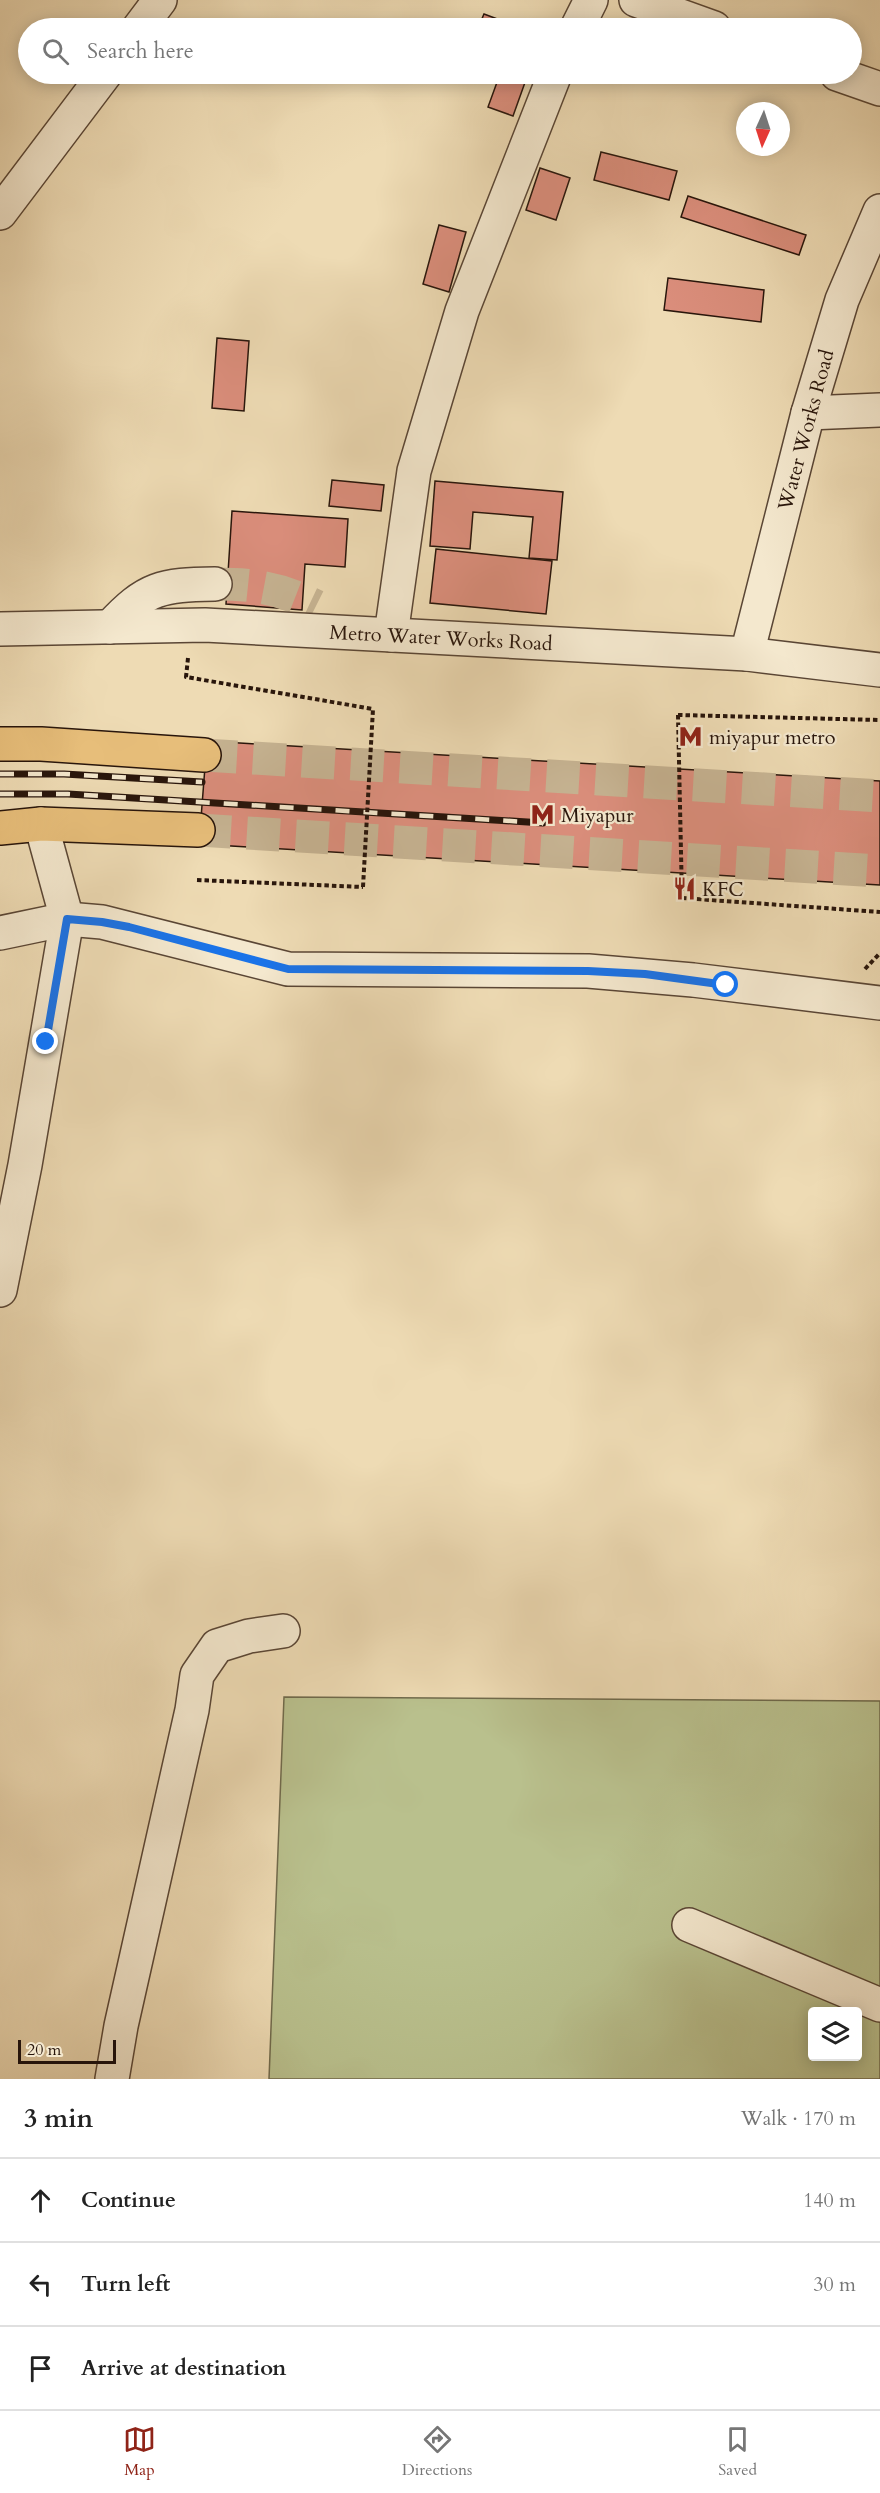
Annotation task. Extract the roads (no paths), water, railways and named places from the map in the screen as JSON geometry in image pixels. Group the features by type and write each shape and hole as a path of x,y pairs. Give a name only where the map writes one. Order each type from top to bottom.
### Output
{"highway":[{"path":"0,744 41,744 204,755"},
{"path":"0,828 41,824 198,830"}],"street":[{"path":"146,18 160,0"},
{"path":"582,18 591,0"},
{"path":"636,0 686,18"},
{"path":"862,83 880,89"},
{"path":"0,213 97,84"},
{"path":"391,635 414,471 462,311 551,84"},
{"name":"Water Works Road","path":"747,654 808,413 842,300 880,211"},
{"path":"808,413 880,410"},
{"path":"110,627 131,604 151,591 186,584 215,584"},
{"path":"316,606 340,632"},
{"name":"Metro Water Works Road","path":"0,629 205,625 747,654 880,670"},
{"path":"0,1290 26,1165 67,919 41,824"},
{"path":"0,933 67,919 129,927 288,969 599,972 693,980 880,1003"},
{"path":"112,2079 121,2026 192,1710 197,1675 217,1646 249,1636 283,1631"},
{"path":"689,1925 880,2005"}],"tunnel":[{"path":"215,584 267,588 316,606"},
{"path":"204,755 880,796"},
{"path":"198,830 880,871"}],"railway":[{"path":"0,774 64,774 202,782"},
{"path":"0,794 68,794 543,823"}],"place":[{"name":"miyapur metro","path":"691,737"},
{"name":"Miyapur","path":"543,815"},
{"name":"KFC","path":"684,889"}]}
